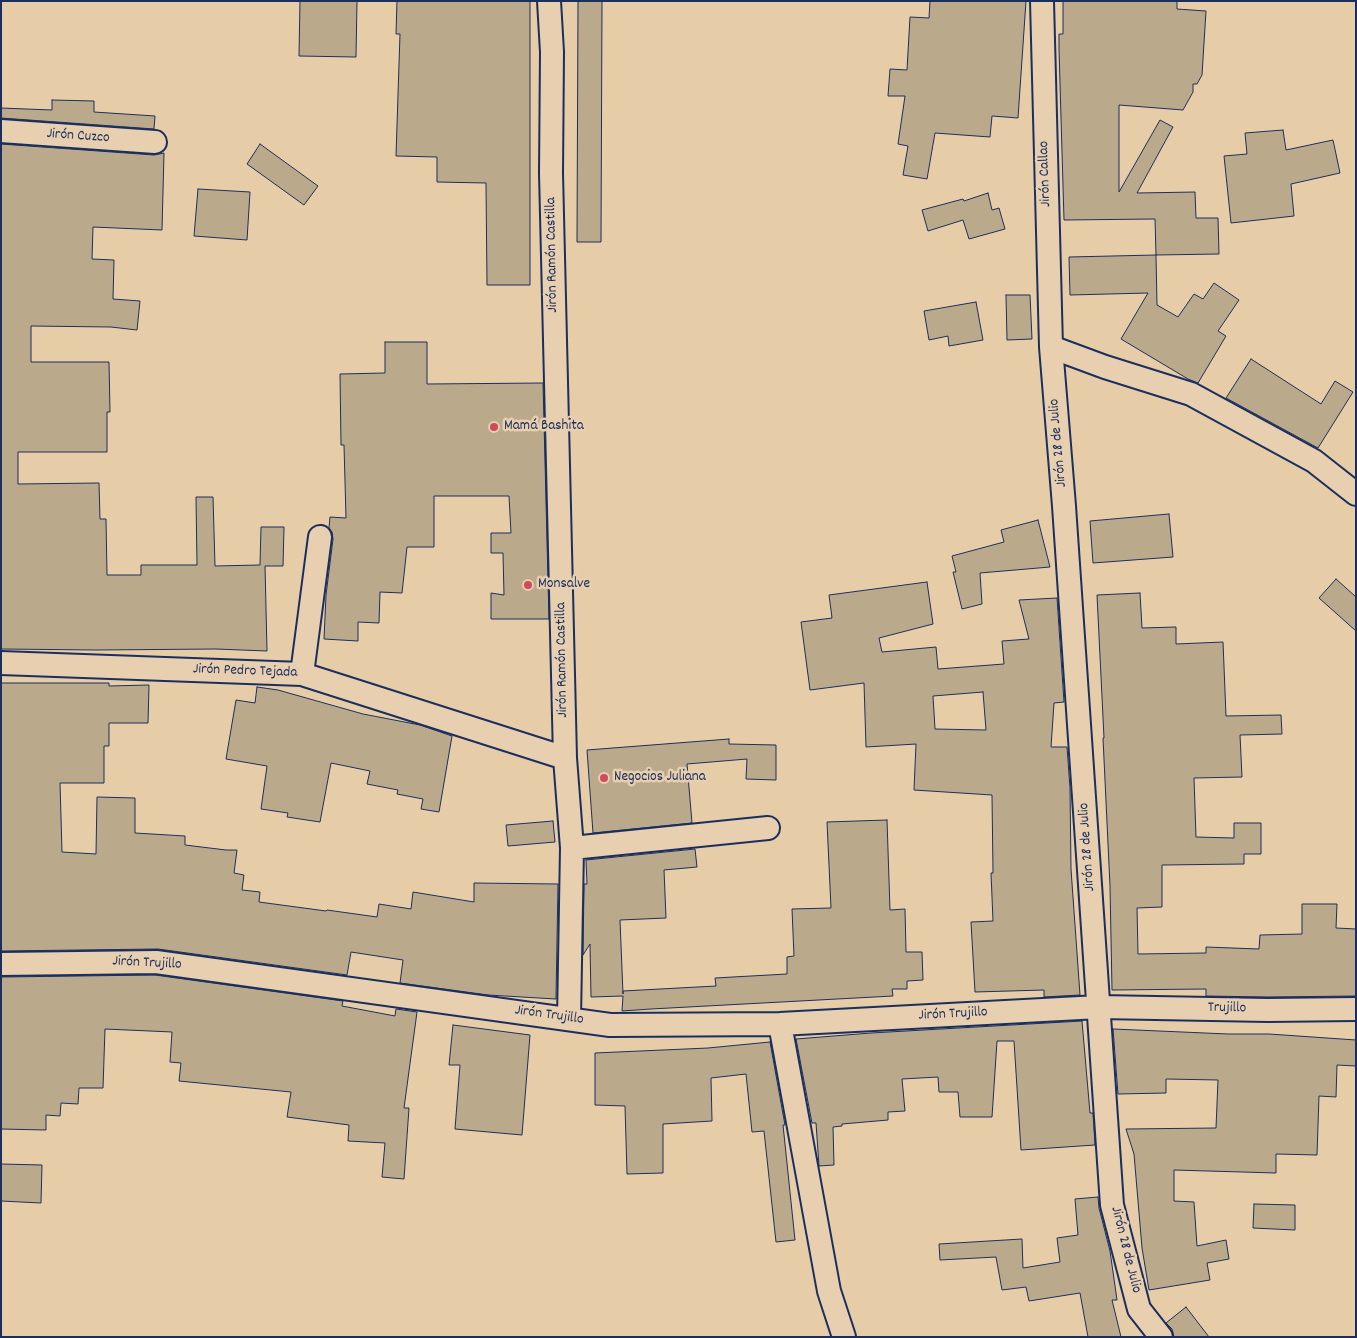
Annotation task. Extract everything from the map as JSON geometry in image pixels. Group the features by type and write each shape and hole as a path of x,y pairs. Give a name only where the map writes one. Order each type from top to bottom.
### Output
{"street":[{"name":"Jirón Ramón Castilla","path":"549,1 552,52 552,183 566,758 572,848 569,1019"},
{"name":"Jirón Callao","path":"1042,1 1051,347"},
{"name":"Jirón Cuzco","path":"1,131 156,142"},
{"path":"1051,347 1105,367 1192,394 1314,461 1356,494"},
{"name":"Jirón 28 de Julio","path":"1051,347 1064,506 1112,1205 1139,1309 1161,1337"},
{"path":"302,674 320,537"},
{"name":"Jirón Pedro Tejada","path":"1,663 302,674 566,758"},
{"path":"572,848 768,828"},
{"name":"Jirón Trujillo","path":"1,964 156,962 610,1025 780,1024 1099,1007"},
{"name":"Trujillo","path":"1099,1007 1268,1010 1356,1009"},
{"path":"780,1024 829,1291 844,1337"}],"building":[{"path":"300,1 357,1 356,57 299,56"},
{"path":"397,1 530,1 530,285 487,285 486,183 437,182 437,157 396,156 400,34 396,34"},
{"path":"578,1 602,1 601,242 577,242"},
{"path":"930,1 1026,1 1018,118 992,116 990,137 935,133 927,179 903,175 908,146 898,144 905,96 888,96 890,69 907,70 910,17 929,18"},
{"path":"1063,1 1177,1 1177,9 1206,11 1202,75 1197,84 1193,84 1193,92 1183,110 1119,105 1119,192 1160,120 1173,127 1137,193 1195,192 1196,218 1218,218 1219,254 1156,255 1155,219 1064,220 1059,49 1059,34 1063,34"},
{"path":"52,100 94,101 94,112 155,116 154,129 1,118 1,108 52,110"},
{"path":"1283,130 1286,150 1333,140 1340,173 1291,184 1294,216 1231,223 1224,156 1247,154 1245,133"},
{"path":"1,144 154,155 164,153 162,230 93,227 92,259 114,260 113,299 140,301 137,330 111,327 31,326 31,362 109,362 110,412 107,412 107,452 18,452 18,484 99,483 100,519 106,519 107,575 141,575 141,565 197,565 196,497 213,497 215,566 260,565 261,527 284,527 283,566 265,566 267,651 216,649 1,649"},
{"path":"260,144 318,186 304,205 247,164"},
{"path":"198,189 250,192 247,240 194,236"},
{"path":"988,193 992,210 999,208 1005,229 969,239 963,220 928,231 922,210 963,199 964,201"},
{"path":"1156,255 1157,305 1178,317 1194,294 1203,299 1214,283 1239,300 1218,331 1226,336 1198,383 1121,339 1148,293 1070,295 1069,257"},
{"path":"1006,295 1030,295 1032,339 1007,340"},
{"path":"976,302 983,340 949,346 948,336 929,340 924,311"},
{"path":"385,342 427,342 427,384 543,383 549,619 491,619 491,593 504,595 503,553 491,553 491,533 511,533 509,496 434,496 434,547 407,547 402,593 380,592 379,623 358,622 358,641 324,639 326,595 333,539 329,528 330,517 346,518 344,445 341,445 340,374 385,373"},
{"path":"1251,359 1321,404 1335,381 1353,392 1318,448 1226,398"},
{"path":"1169,514 1173,557 1093,563 1090,521"},
{"path":"1038,520 1050,567 980,573 982,604 962,609 953,572 956,572 952,556 1004,542 1001,530"},
{"path":"1336,579 1356,597 1356,631 1319,598"},
{"path":"927,582 933,624 879,638 882,652 936,647 938,669 1004,664 1002,641 1029,639 1019,600 1057,598 1064,702 1054,703 1051,747 1067,747 1070,788 1071,869 1080,995 1044,997 1044,990 975,992 971,922 993,921 991,873 993,873 992,795 914,790 916,744 866,747 864,683 810,690 801,622 832,618 829,595","holes":["983,692 986,730 935,729 933,696"]},
{"path":"1140,593 1142,628 1176,627 1176,644 1223,642 1226,716 1281,715 1282,734 1240,735 1242,777 1194,778 1196,837 1234,838 1234,823 1261,823 1261,854 1244,854 1244,864 1162,865 1162,907 1137,908 1138,954 1206,953 1206,947 1259,949 1260,935 1302,934 1302,904 1337,904 1336,928 1356,929 1356,996 1206,996 1206,989 1112,990 1110,886 1097,595"},
{"path":"1,683 109,683 109,686 149,685 148,723 109,723 109,746 104,746 104,783 60,783 62,852 96,854 97,797 135,798 135,833 185,836 185,845 237,850 234,873 244,875 242,890 260,892 259,902 377,917 379,904 411,909 413,892 474,902 474,883 558,884 556,999 488,995 400,983 403,960 351,952 347,975 158,949 1,951"},
{"path":"257,687 278,690 363,714 420,725 452,736 439,812 421,809 423,799 397,794 398,790 367,784 370,771 331,763 320,822 287,817 288,813 261,809 267,766 226,759 236,700 255,703"},
{"path":"729,739 729,744 776,745 776,780 746,779 747,759 687,764 692,823 593,833 587,750"},
{"path":"887,820 890,910 905,909 906,952 922,952 923,980 907,981 907,989 892,989 893,996 622,1011 623,996 591,997 590,944 583,955 584,884 587,884 586,860 695,849 697,867 664,870 666,918 620,920 623,994 623,991 716,986 715,978 787,974 787,957 794,956 792,909 831,908 827,822"},
{"path":"553,821 555,842 508,846 506,825"},
{"path":"155,975 343,1001 342,1006 395,1016 396,1009 417,1012 404,1108 409,1108 404,1179 382,1177 385,1143 348,1141 349,1125 287,1117 291,1092 179,1081 181,1063 170,1062 172,1032 105,1029 103,1088 79,1088 78,1104 61,1103 60,1116 46,1115 46,1130 1,1129 1,977"},
{"path":"1082,1021 1090,1113 1093,1113 1095,1145 1021,1150 1014,1041 997,1041 992,1117 960,1117 958,1092 939,1092 938,1077 902,1079 905,1111 888,1112 888,1120 842,1124 842,1126 833,1127 834,1165 819,1166 816,1123 812,1123 796,1039"},
{"path":"453,1025 530,1035 522,1135 455,1129 460,1065 449,1065"},
{"path":"1113,1029 1269,1034 1356,1040 1356,1066 1337,1065 1336,1097 1319,1096 1317,1155 1276,1154 1276,1173 1174,1170 1174,1201 1194,1202 1197,1246 1226,1240 1229,1259 1207,1263 1210,1280 1149,1290 1142,1248 1134,1154 1126,1129 1216,1128 1218,1080 1166,1079 1166,1093 1118,1094"},
{"path":"770,1042 785,1125 783,1125 795,1240 776,1242 764,1131 752,1132 746,1074 711,1078 712,1121 663,1124 663,1173 627,1174 625,1106 595,1105 595,1053 708,1048"},
{"path":"1,1164 42,1165 41,1203 1,1201"},
{"path":"1098,1197 1110,1251 1117,1300 1112,1300 1121,1337 1088,1337 1080,1293 1029,1301 1026,1287 1002,1290 996,1257 940,1260 939,1244 1022,1239 1023,1268 1060,1262 1057,1238 1078,1235 1075,1199"},
{"path":"1254,1204 1295,1205 1295,1230 1253,1228"},
{"path":"1186,1307 1209,1337 1174,1337 1172,1329 1166,1323"}],"place":[{"name":"Mamá Bashita","path":"494,427"},
{"name":"Monsalve","path":"528,585"},
{"name":"Negocios Juliana","path":"604,778"}]}
